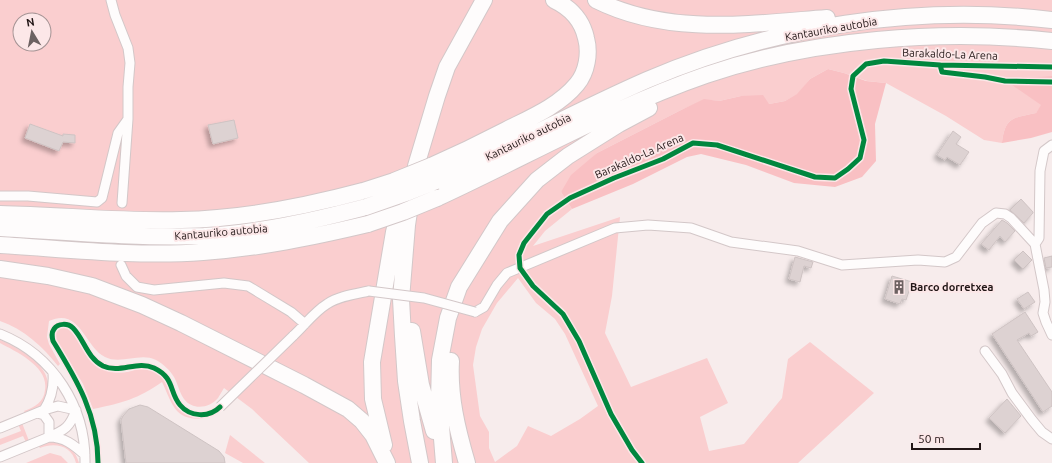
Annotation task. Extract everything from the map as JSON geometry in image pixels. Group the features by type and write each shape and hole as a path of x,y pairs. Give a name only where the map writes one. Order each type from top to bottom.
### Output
{"highway":[{"path":"444,463 421,385 412,325 411,282 430,118 447,67 484,0"},
{"path":"0,214 136,220 182,220 237,217 319,203 394,181 528,119 557,103 577,84 584,71 588,53 584,29 572,11 554,0"},
{"path":"596,0 607,6 640,16 675,23 701,25 744,25 900,13 926,16"},
{"name":"Kantauriko autobia","path":"0,228 121,236 205,236 280,227 320,219 366,207 406,193 436,181 606,99 649,80 692,63 761,42 814,30 869,21 926,16 1008,16 1052,20"},
{"name":"Kantauriko autobia","path":"0,245 119,252 202,252 244,249 283,243 368,224 403,212 437,198 661,92 735,66 784,54 827,47 904,38 974,36 1052,41"},
{"path":"444,463 439,402 440,360 448,318 458,287 500,221 537,180 568,156 620,124 667,98 784,54"},
{"path":"388,463 373,399 372,362 394,232 402,202 424,166"},
{"path":"420,463 406,381 401,299 407,225 424,166"},
{"path":"467,463 453,408 450,376 452,335 463,290 478,254"},
{"path":"0,269 48,276 92,286 142,305 181,323 310,388 348,409 362,421 373,435 388,463"}],"street":[{"path":"111,0 114,15 128,48 130,63 122,203"},
{"path":"0,196 28,196 97,202 102,198 118,133 128,119"},
{"path":"1035,244 1039,238 1040,165 1044,151 1052,145"},
{"path":"220,407 327,303 346,295 369,291 424,298 475,312 484,307 497,285 507,274 615,228 648,225 691,228 731,242 798,251 842,265 918,260 945,262 956,257 982,223 996,213 1005,214 1011,218 1035,244 1044,290 1045,302 1043,313 1052,335"},
{"path":"121,265 126,276 137,287 154,290 224,283 248,286 291,312 305,324"},
{"path":"0,334 14,340 34,353 63,386 76,410 83,433 85,459"},
{"path":"986,351 1020,404 1042,432 1052,439"},
{"path":"41,411 52,392 54,383 53,373"},
{"path":"0,428 41,411 58,406 76,410"},
{"path":"0,457 60,432 68,427 76,410"},
{"path":"41,411 49,422 49,437"},
{"path":"49,437 56,437 66,440 85,459"}],"shaded area":[{"path":"0,0 1052,0 1052,76 1022,77 1013,85 1042,105 1036,113 1021,116 1008,123 1003,134 1002,143 984,140 946,116 886,83 867,81 828,69 810,79 798,94 785,101 769,104 741,96 719,101 704,100 681,110 597,153 561,192 572,209 545,231 533,246 620,217 612,296 605,333 631,387 707,358 728,403 700,417 709,451 744,444 782,398 788,359 810,342 874,393 798,463 309,463 252,409 224,388 214,402 201,407 191,405 187,403 182,396 172,374 166,367 156,360 144,357 117,360 105,357 98,352 75,323 68,319 59,318 49,321 47,337 49,344 60,364 58,366 32,339 9,324 0,321","holes":["518,278 536,303 555,319 565,334 598,406 580,419 551,436 528,426 517,446 495,462 489,448 489,432 480,416 473,365 476,347 482,329 497,303"]},
{"path":"828,69 866,81 886,83 875,124 876,161 862,177 835,187 794,183 746,165 701,154 687,157 633,184 572,209 561,192 571,175 597,153 704,99 719,101 741,96 763,95 769,104 785,101 797,94 810,79"},
{"path":"1052,76 1052,132 1031,138 1002,143 1003,134 1008,123 1021,116 1036,113 1041,105 1012,85 1022,77"},
{"path":"64,327 76,337 90,358 100,368 118,373 141,369 151,370 160,375 165,381 181,410 190,416 204,419 194,419 180,414 172,404 162,382 145,393 129,400 93,409 83,384 56,339 56,332"},
{"path":"0,340 17,348 34,360 46,375 48,384 46,398 37,409 26,414 24,411 35,406 43,398 45,382 37,367 23,356 0,343"},
{"path":"22,423 29,441 26,442 23,436 0,445 0,439 21,431 18,424"},
{"path":"230,435 265,463 243,463 225,453"},
{"path":"51,442 60,443 69,447 75,454 79,463 76,463 71,452 62,446 51,445 40,448 38,445"},
{"path":"50,453 61,456 68,463 26,463"}],"building":[{"path":"234,120 238,138 213,144 208,125"},
{"path":"30,124 63,136 63,134 75,135 75,143 63,142 59,151 25,138"},
{"path":"953,131 961,137 956,144 969,152 960,165 947,157 945,160 937,155"},
{"path":"1021,199 1033,212 1024,223 1010,210"},
{"path":"1002,220 1015,231 1005,242 1000,236 989,250 981,244"},
{"path":"1023,251 1032,260 1023,269 1014,260"},
{"path":"1052,256 1052,267 1046,268 1044,258"},
{"path":"795,257 813,262 811,268 804,266 800,282 789,279"},
{"name":"Barco dorretxea","path":"892,276 912,282 906,300 902,299 900,304 885,299"},
{"path":"1028,292 1035,302 1024,309 1017,299"},
{"path":"1025,312 1038,332 1031,336 1029,333 1017,340 1052,392 1052,406 1043,412 992,334"},
{"path":"1007,399 1021,416 1005,433 989,418"},
{"path":"140,405 148,407 219,451 224,457 225,463 126,463 121,420 129,409"}],"cycle path":[{"name":"Barakaldo-La Arena","path":"642,463 632,450 611,414 579,341 563,314 533,286 520,268 519,255 524,243 547,214 570,198 614,178 663,159 693,143 717,145 815,177 835,178 860,158 864,140 851,89 853,76 866,64 884,61 940,65 1052,67"},
{"name":"Barakaldo-La Arena","path":"940,65 942,72 1005,81 1052,82"},
{"path":"98,463 97,446 90,414 78,384 53,341 52,332 60,325 71,326 77,332 89,353 98,363 103,366 116,369 141,365 154,368 161,372 169,381 174,395 180,405 189,412 200,415 211,413 220,407"}],"place":[{"name":"Barco dorretxea","path":"899,287"}]}
